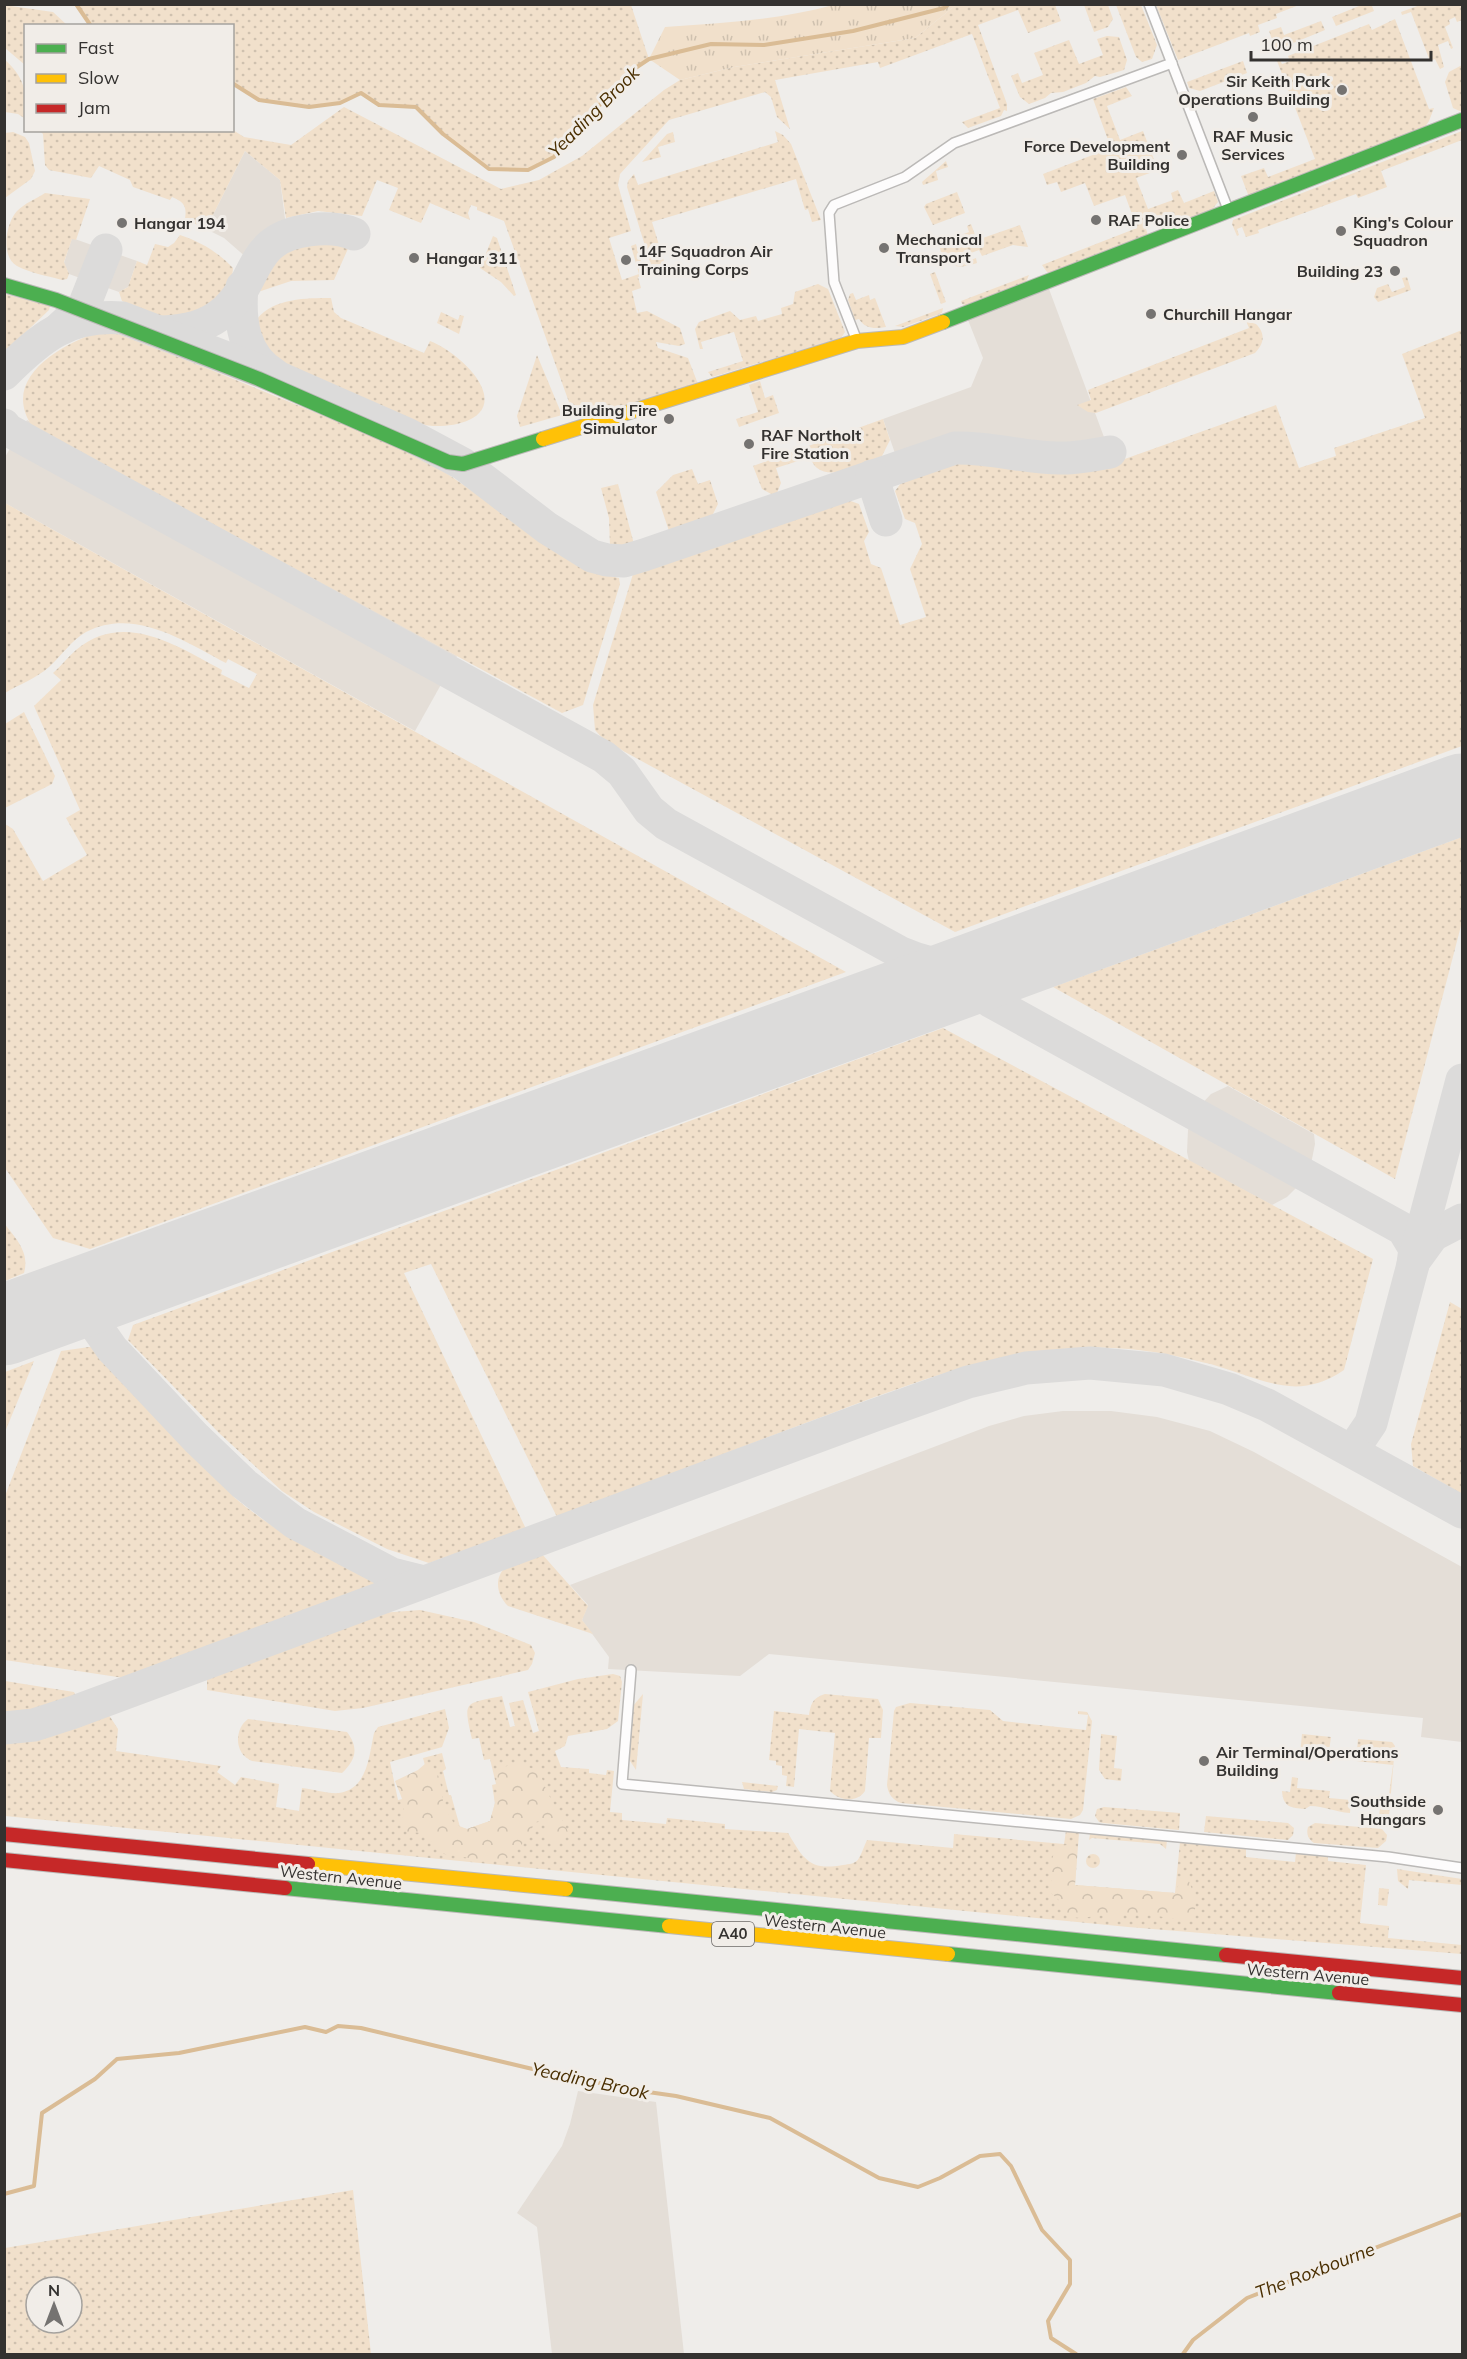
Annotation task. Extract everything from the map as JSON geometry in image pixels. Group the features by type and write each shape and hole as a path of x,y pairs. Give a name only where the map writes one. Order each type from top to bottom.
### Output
{"main road":[{"path":"4,285 56,300 238,371 459,465 857,341 903,337 1462,120"},
{"name":"Western Avenue","path":"4,1834 1462,1978"},
{"name":"Western Avenue","path":"4,1860 1462,2005"}],"street":[{"path":"1149,4 1229,212"},
{"path":"857,341 834,282 829,213 834,205 905,177 954,143 1172,63"},
{"path":"632,1670 622,1784 1388,1857 1462,1868"}],"shaded area":[{"path":"245,151 280,180 287,234 273,242 255,265 224,238 206,229"},
{"path":"72,238 137,261 128,287 119,292 69,274 64,263"},
{"path":"1049,289 1114,464 1091,472 1056,471 978,462 941,465 904,479 883,419 971,387 983,358 968,320"},
{"path":"27,420 457,656 415,731 5,503 5,457"},
{"path":"1228,1086 1314,1134 1315,1144 1311,1164 1302,1182 1287,1197 1272,1205 1189,1161 1188,1130 1196,1110 1211,1094"},
{"path":"1063,1411 1111,1411 1157,1417 1210,1431 1254,1452 1462,1567 1462,1742 1421,1737 1423,1718 769,1654 740,1676 608,1669 609,1657 582,1620 588,1605 570,1585 989,1426 1024,1416"},
{"path":"578,2091 656,2102 684,2354 552,2354 537,2227 517,2213 562,2146"}],"green space":[{"path":"1364,4 1374,5 1372,6 1374,11 1336,26 1332,17"},
{"path":"4,5 53,12 66,24 24,24 24,64 5,48"},
{"path":"76,5 631,5 649,59 634,69 572,134 554,157 528,170 489,169 443,134 416,107 379,105 361,93 340,103 309,107 259,100 234,84 234,24 90,24"},
{"path":"833,5 956,5 915,38 734,67 680,80 649,59 665,27 771,17"},
{"path":"956,5 1055,5 1061,21 1028,33 1018,10 978,25 1007,104 1007,111 1004,110 1001,116 968,128 962,122 1000,108 972,34 880,68 878,62 775,80 790,129 777,117 771,97 765,92 669,120 620,174 618,185 631,231 609,238 622,280 639,274 631,246 636,244 645,275 638,277 641,288 632,291 637,313 647,311 680,328 685,344 679,346 656,342 658,348 688,358 698,384 591,420 578,416 570,405 504,221 477,210 477,207 471,205 468,213 470,220 430,203 421,223 389,210 398,188 377,180 362,216 318,211 286,218 280,180 245,151 206,229 185,219 184,205 179,201 133,187 130,180 99,166 91,178 49,170 45,165 41,132 234,131 244,137 291,145 344,107 501,189 539,180 582,156 664,90 680,80 734,67 915,38"},
{"path":"1084,5 1108,5 1113,19 1108,27 1094,32"},
{"path":"1116,5 1141,5 1157,45 1152,59 1142,62 1136,57"},
{"path":"1156,5 1299,5 1276,14 1277,18 1258,25 1260,32 1250,36 1249,33 1178,60"},
{"path":"1420,5 1462,5 1462,20 1457,22 1455,17 1449,20 1450,24 1445,27 1453,48 1451,49 1448,41 1438,45 1444,67 1440,69 1435,59 1430,61 1411,12 1402,15 1401,12"},
{"path":"1395,19 1429,109 1434,108 1425,127 1249,197 1241,176 1264,168 1268,177 1315,159 1277,61 1280,60 1282,64 1290,61 1288,56 1369,24 1372,30"},
{"path":"1321,21 1325,30 1276,50 1269,31 1281,27 1284,35"},
{"path":"1107,36 1119,37 1127,60 1124,70 1100,77 1095,76 1086,83 1063,92 1051,93 1029,104 1020,97 1011,76 1018,73 1022,83 1043,75 1034,53 1069,40 1079,64 1103,55 1097,39"},
{"path":"4,59 16,72 23,85 24,118 18,114 5,112"},
{"path":"1243,61 1247,73 1200,91 1189,88 1187,82"},
{"path":"1462,65 1462,112 1453,108 1445,82 1449,72"},
{"path":"1126,87 1132,96 1107,106 1120,140 1143,131 1158,170 1136,178 1148,209 1173,200 1171,193 1178,190 1184,203 1214,191 1218,202 1210,212 1177,224 1173,214 1145,225 1148,236 1051,274 1042,265 1137,228 1125,195 1094,206 1085,183 1061,192 1057,182 1047,185 1043,174 1111,148 1093,99"},
{"path":"775,131 783,135 791,144 821,220 812,222 808,209 805,210 796,179 652,222 666,268 653,272 627,187 628,181 634,174 638,185 778,142"},
{"path":"1462,131 1462,140 1381,171 1387,187 1358,198 1356,194 1258,230 1259,233 1246,237 1242,227 1237,229 1239,235 1237,236 1232,224 1233,220"},
{"path":"13,132 25,137 29,143 35,171 31,179 5,198 5,133"},
{"path":"673,132 675,142 658,147 661,157 642,162 667,134"},
{"path":"946,161 948,167 936,171 938,180 923,185 922,182"},
{"path":"957,192 965,213 933,225 924,207 926,204"},
{"path":"45,193 90,199 76,240 72,239 64,262 69,274 67,279 62,280 17,266 8,255 8,231 13,216 23,206"},
{"path":"971,224 977,240 1020,225 1028,247 1013,245 982,256 979,250 963,256 965,262 976,258 977,263 968,266 954,266 944,259 938,236 941,235 944,241 969,232 967,226"},
{"path":"180,235 209,248 233,268 226,290 219,298 210,306 199,311 176,317 154,315 122,301 119,292 128,287 137,261 147,265 155,244 168,247"},
{"path":"493,236 497,238 516,295 514,296 501,282 480,268"},
{"path":"340,239 351,242 334,280 291,281 255,293 269,268 287,251 310,241"},
{"path":"935,272 946,302 941,304 930,274"},
{"path":"1029,275 1025,284 968,306 962,304 961,301"},
{"path":"1407,277 1411,290 1378,302 1374,297 1377,288 1388,284 1392,292 1405,287 1402,278"},
{"path":"818,284 828,289 845,332 841,338 712,377 708,372 743,361 734,332 701,342 703,349 700,349 695,329 699,322 730,311 740,320 756,316 758,321 782,314 781,308 793,304 795,292"},
{"path":"853,293 856,300 869,295 870,300 875,298 886,327 871,328 859,319 855,320 848,300 850,294"},
{"path":"5,294 50,306 49,310 5,352"},
{"path":"331,298 334,312 341,318 424,353 430,341 454,355 477,378 481,386 484,403 481,411 468,421 450,425 420,424 287,367 275,357 262,340 257,319 264,312 281,303 301,299"},
{"path":"943,308 942,313 937,315 903,327 895,326"},
{"path":"441,312 458,320 460,315 464,316 459,334 437,323"},
{"path":"1246,321 1256,324 1261,331 1262,343 1255,353 1096,413 1088,412 1077,405 1091,400 1088,390 1249,328"},
{"path":"1462,330 1462,746 955,932 625,752 603,739 595,730 593,705 633,574 845,499 859,504 869,532 864,541 871,564 881,568 900,625 926,617 910,569 922,544 915,523 905,519 895,491 904,479 941,465 978,462 1056,471 1091,471 1276,405 1299,468 1336,456 1334,448 1425,418 1402,354"},
{"path":"98,332 118,332 410,451 589,571 619,578 620,584 583,705 562,713 32,426 24,409 24,393 29,379 52,355"},
{"path":"537,355 562,415 520,427 517,416"},
{"path":"760,381 765,398 773,395 779,413 739,427 736,419 758,412 749,385"},
{"path":"883,419 890,440 882,456 850,469 832,472 817,468 806,447 800,449"},
{"path":"800,449 801,453 796,455 798,461 776,468 781,483 777,493 773,495 762,489 753,466"},
{"path":"692,469 698,484 710,480 718,504 711,518 669,531 656,492 673,475"},
{"path":"618,484 634,544 621,547 610,546 609,518 601,488"},
{"path":"5,503 846,972 90,1249 53,1238 5,1168 5,824 13,829 43,881 87,855 66,818 80,810 34,706 61,680 53,673 76,650 94,638 113,633 131,632 169,643 222,670 221,674 249,688 257,674 228,659 226,663 158,630 122,623 104,625 86,632 44,671 5,693"},
{"path":"24,712 55,776 52,784 5,808 5,724"},
{"path":"1462,837 1462,922 1395,1179 1053,987"},
{"path":"943,1028 1373,1259 1344,1370 1312,1385 1297,1386 1268,1382 1185,1358 1131,1349 1077,1348 1008,1357 941,1374 909,1385 557,1517 431,1264 404,1273 526,1529 429,1563 387,1549 314,1512 282,1491 219,1433 128,1340 133,1325"},
{"path":"4,1223 21,1246 25,1259 24,1273 5,1281"},
{"path":"1450,1302 1462,1309 1462,1494 1413,1466 1411,1444"},
{"path":"96,1346 235,1498 287,1535 380,1583 124,1678 5,1660 5,1496 61,1351"},
{"path":"34,1361 5,1432 5,1372"},
{"path":"541,1553 588,1606 582,1620 593,1634 508,1606 504,1601 498,1585 500,1574 516,1560"},
{"path":"420,1610 474,1622 531,1645 535,1653 532,1664 528,1670 363,1708 335,1711 207,1690 207,1676 381,1613"},
{"path":"613,1674 620,1676 622,1682 618,1721 607,1729 568,1736 565,1746 555,1751 561,1767 589,1769 589,1773 606,1775 607,1770 614,1771 610,1812 622,1813 622,1820 666,1824 667,1818 725,1824 725,1829 788,1833 804,1857 815,1865 823,1866 843,1865 856,1861 867,1840 953,1848 954,1834 1064,1844 1066,1831 1079,1833 1075,1885 1175,1893 1180,1842 1246,1848 1246,1857 1295,1862 1296,1853 1328,1856 1328,1861 1366,1865 1360,1923 1389,1926 1388,1938 1462,1945 1462,1954 1128,1927 5,1816 4,1740 44,1734 107,1712 118,1729 116,1751 221,1766 217,1772 235,1785 241,1777 279,1784 276,1807 299,1811 302,1788 339,1793 356,1785 366,1770 374,1733 378,1727 445,1709 449,1728 442,1747 390,1762 398,1800 432,1792 423,1758 442,1753 446,1769 443,1771 449,1795 451,1795 460,1827 467,1829 490,1821 495,1803 492,1785 496,1784 490,1759 484,1760 479,1738 472,1739 468,1717 469,1706 502,1696 510,1727 515,1726 509,1703 523,1700 533,1733 539,1731 528,1692 578,1679"},
{"path":"5,1681 74,1692 76,1696 37,1709 5,1712"},
{"path":"643,1694 636,1770 628,1758 633,1706"},
{"path":"825,1694 878,1699 883,1710 881,1738 869,1738 865,1791 853,1799 843,1799 830,1791 835,1733 799,1729 794,1787 786,1786 787,1776 782,1775 782,1766 776,1765 776,1761 769,1760 774,1711 809,1715 813,1702"},
{"path":"910,1703 990,1710 1003,1721 1086,1730 1088,1715 1078,1714 1078,1711 1087,1712 1092,1721 1083,1810 1080,1815 1071,1819 901,1803 895,1800 889,1793 887,1785 894,1711 896,1707"},
{"path":"248,1719 347,1732 353,1743 353,1759 342,1773 252,1761 242,1753 238,1741 240,1729"},
{"path":"1101,1734 1117,1736 1114,1768 1122,1769 1121,1781 1105,1779 1099,1770"},
{"path":"1302,1734 1331,1737 1328,1758 1300,1755"},
{"path":"1358,1739 1392,1742 1395,1746 1389,1816 1379,1816 1380,1808 1387,1809 1393,1765 1356,1761"},
{"path":"426,1763 435,1769 441,1785 444,1804 454,1824 467,1829 490,1821 495,1803 494,1796 498,1791 497,1768 518,1764 540,1771 545,1787 569,1834 561,1841 553,1842 547,1835 546,1827 541,1820 534,1823 526,1839 512,1856 501,1860 489,1861 444,1854 424,1833 407,1832 403,1824 404,1806 395,1781 418,1770"},
{"path":"1292,1777 1298,1778 1297,1788 1330,1791 1329,1798 1351,1800 1350,1813 1315,1806 1305,1809 1289,1806 1284,1800 1282,1791 1290,1792"},
{"path":"742,1782 778,1786 777,1790 772,1792 744,1789"},
{"path":"1104,1807 1180,1813 1179,1830 1099,1822 1095,1816 1097,1809"},
{"path":"1206,1816 1288,1823 1294,1828 1293,1835 1288,1840 1204,1832"},
{"path":"1315,1823 1382,1829 1387,1835 1386,1841 1378,1848 1314,1843 1307,1832 1308,1827"},
{"path":"1090,1834 1167,1841 1166,1849 1160,1844 1092,1838 1089,1840"},
{"path":"1068,1845 1075,1848 1077,1854 1075,1885 1175,1893 1181,1879 1188,1879 1194,1894 1194,1915 1191,1920 1134,1913 1126,1913 1120,1919 1111,1920 1104,1915 1070,1917 1063,1912 1058,1899 1051,1893 1050,1885 1052,1879 1050,1864 1057,1846"},
{"path":"1090,1854 1096,1854 1100,1861 1096,1868 1090,1868 1086,1864 1086,1858"},
{"path":"1397,1869 1462,1879 1462,1885 1409,1880 1408,1889 1398,1881"},
{"path":"1379,1888 1389,1889 1387,1906 1378,1905"},
{"path":"353,2190 371,2354 5,2354 5,2248"}],"waterway":[{"name":"Yeading Brook","path":"76,4 90,24"},
{"name":"Yeading Brook","path":"234,84 259,100 309,107 340,103 361,93 379,105 416,107 443,134 489,169 528,170 554,157 572,134 634,69 649,59 711,44 764,45 853,31 944,8 949,4"},
{"name":"Yeading Brook","path":"4,2194 34,2186 42,2113 95,2079 117,2059 179,2053 305,2027 326,2032 338,2026 361,2028 541,2071 676,2096 770,2118 879,2178 918,2187 980,2156 1000,2154 1011,2166 1042,2230 1070,2260 1070,2284 1048,2321 1051,2338 1076,2354"},
{"name":"The Roxbourne","path":"1183,2354 1193,2340 1247,2298 1462,2214"}],"taxiway":[{"path":"162,332 196,327 219,316 237,298 265,250 276,241 290,234 315,229 338,230 354,234"},
{"path":"60,328 84,306 106,250"},
{"path":"242,287 241,312 245,337 256,358 275,375"},
{"path":"4,374 43,339 70,324 103,318 122,318 284,380 407,434 463,464 547,528 592,556 607,560 624,561 644,555 955,448 983,449 1050,458 1110,452"},
{"path":"4,425 8,430 604,757 622,772 649,810 666,824 901,953 932,963 961,967 990,964 1021,955"},
{"path":"872,476 886,520"},
{"path":"1001,962 986,977 985,993 990,1001 1403,1229 1415,1249 1413,1264"},
{"path":"914,995 946,988 961,989 977,994"},
{"path":"1352,1451 1371,1423 1462,1080"},
{"path":"1417,1257 1433,1235 1462,1220"},
{"path":"119,1282 106,1293 100,1302 96,1313 98,1329 112,1349 196,1438 244,1484 295,1523 392,1574 424,1582"},
{"path":"4,1728 34,1725 74,1712 875,1415 968,1382 1026,1368 1090,1363 1164,1370 1229,1389 1267,1405 1462,1512"}],"runway":[{"path":"4,1325 1462,794"}],"traffic: fast":[{"path":"943,322 1462,120"},
{"path":"4,285 56,300 259,379 448,462 463,464 543,439"},
{"path":"285,1888 669,1926"},
{"path":"566,1889 1226,1955"},
{"path":"948,1954 1339,1993"}],"traffic: slow":[{"path":"543,439 857,341 903,337 943,322"},
{"path":"308,1864 566,1889"},
{"path":"669,1926 948,1954"}],"traffic: jam":[{"path":"4,1834 308,1864"},
{"path":"4,1860 285,1888"},
{"path":"1226,1955 1462,1978"},
{"path":"1339,1993 1462,2005"}],"place":[{"name":"Sir Keith Park Operations Building","path":"1342,90"},
{"name":"RAF Music Services","path":"1253,117"},
{"name":"Force Development Building","path":"1182,155"},
{"name":"RAF Police","path":"1096,220"},
{"name":"Hangar 194","path":"122,223"},
{"name":"King's Colour Squadron","path":"1341,231"},
{"name":"Mechanical Transport","path":"884,248"},
{"name":"Hangar 311","path":"414,258"},
{"name":"14F Squadron Air Training Corps","path":"626,260"},
{"name":"Building 23","path":"1395,271"},
{"name":"Churchill Hangar","path":"1151,314"},
{"name":"Building Fire Simulator","path":"669,419"},
{"name":"RAF Northolt Fire Station","path":"749,444"},
{"name":"Air Terminal/Operations Building","path":"1204,1761"},
{"name":"Southside Hangars","path":"1438,1810"}]}
